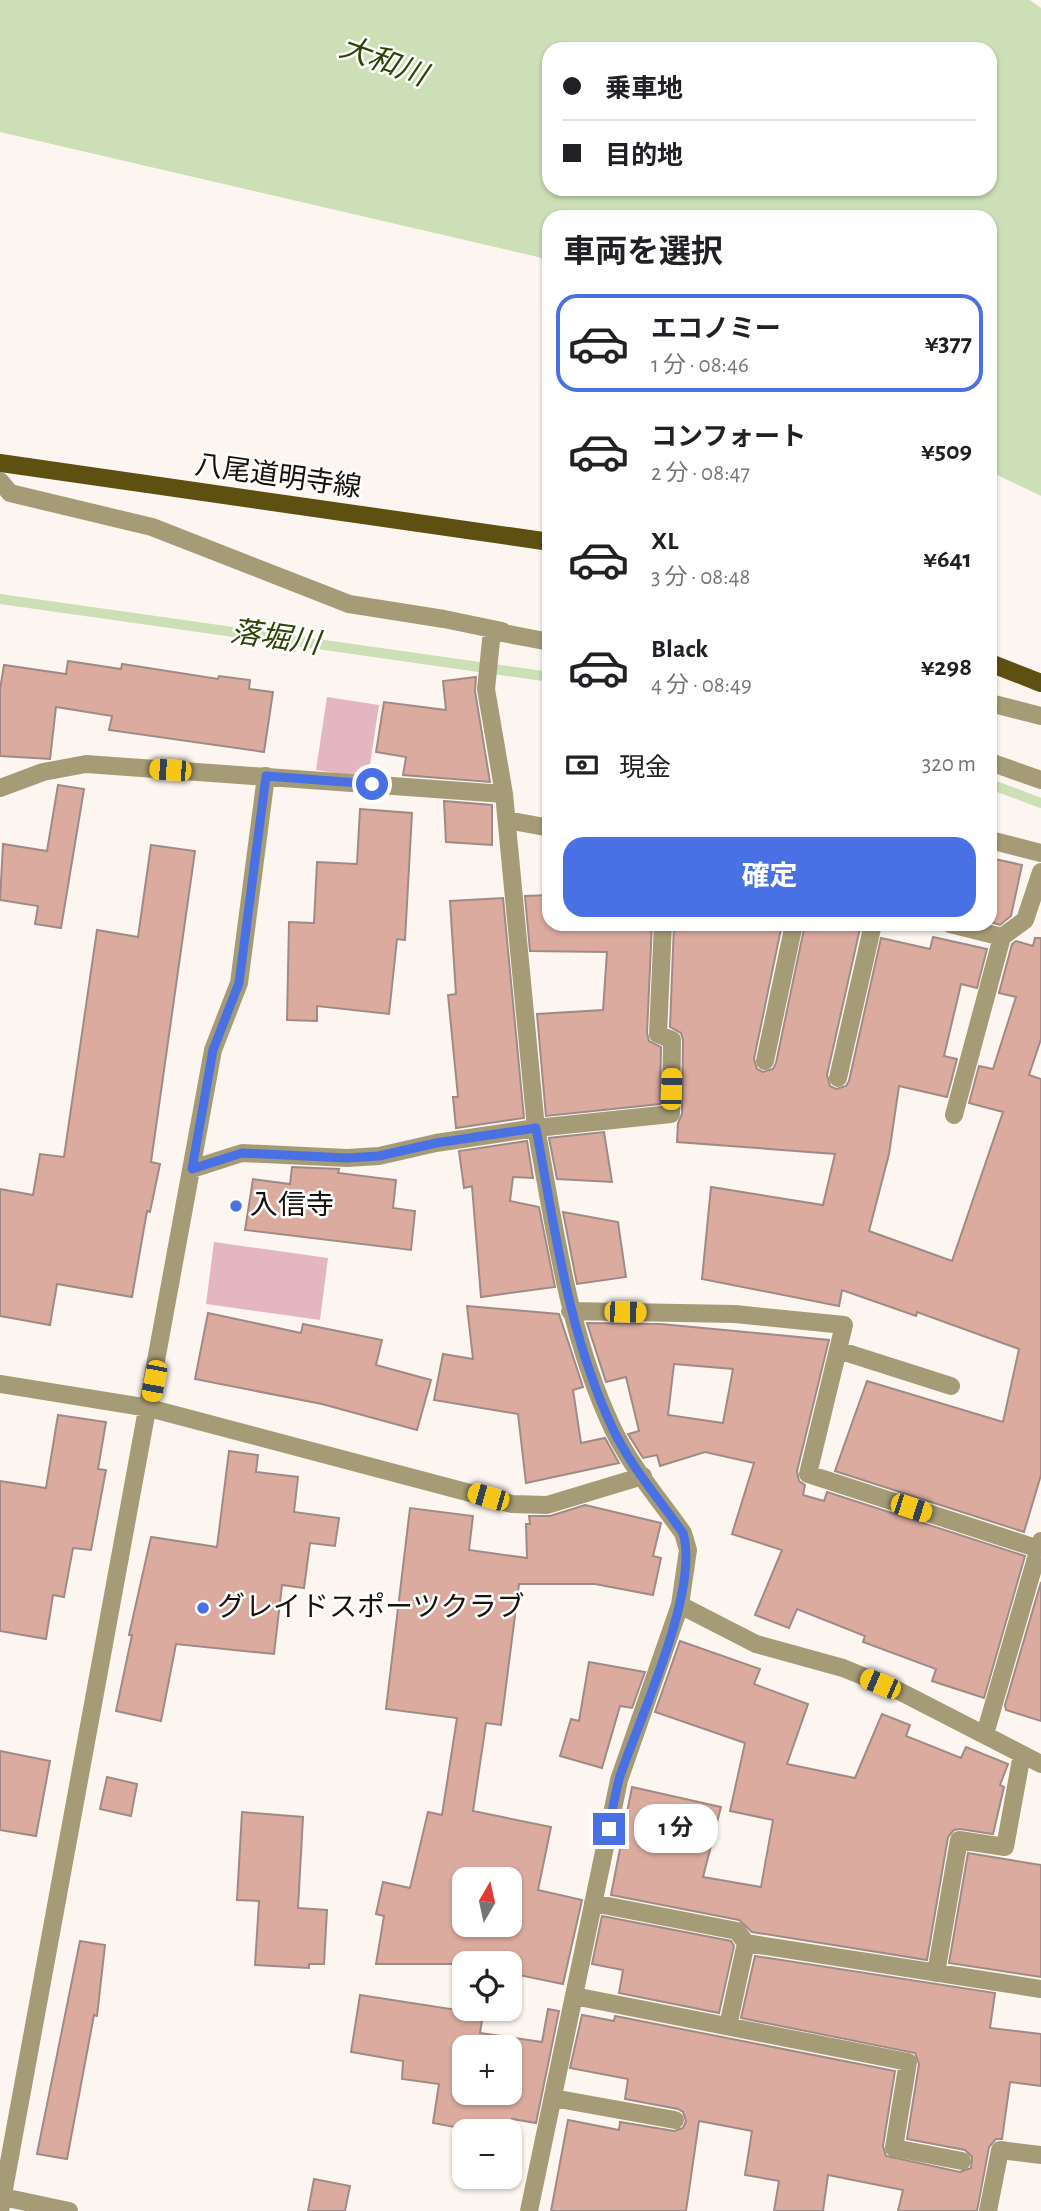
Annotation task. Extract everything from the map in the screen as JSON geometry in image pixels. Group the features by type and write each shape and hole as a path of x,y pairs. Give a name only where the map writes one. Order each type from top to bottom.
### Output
{"main road":[{"name":"八尾道明寺線","path":"0,463 542,541"},
{"path":"997,666 1041,683"}],"street":[{"path":"0,481 10,493 152,527 349,604 444,619 542,640"},
{"path":"492,631 542,635"},
{"path":"492,631 486,689 507,820 536,1128 570,1311 612,1428 683,1533 688,1550 680,1605 619,1780 529,2211"},
{"path":"997,705 1041,716"},
{"path":"0,788 43,772 86,764 504,794"},
{"path":"997,764 1041,780"},
{"path":"69,2211 1,2204 213,1050 239,983 266,776"},
{"path":"507,820 542,827"},
{"path":"997,842 1041,853"},
{"path":"954,1115 1002,937 1025,920 1041,872"},
{"path":"192,1169 242,1153 347,1158 379,1156 436,1143 536,1128 671,1114 672,1040 658,1034 663,931"},
{"path":"765,1061 793,931"},
{"path":"838,1078 871,931"},
{"path":"978,931 1002,937"},
{"path":"570,1311 735,1314 844,1325 808,1474 1040,1545 985,1734"},
{"path":"838,1350 951,1386"},
{"path":"0,1384 149,1408 512,1504 547,1505 643,1476"},
{"path":"680,1605 755,1644 842,1668 899,1691 1041,1764"},
{"path":"936,1973 959,1840 1005,1847 1022,1754"},
{"path":"593,1903 737,1931 746,1943 1041,1989"},
{"path":"728,2026 746,1943"},
{"path":"574,1996 908,2062 894,2148 962,2161"},
{"path":"553,2098 676,2120"},
{"path":"988,2211 1000,2150 1041,2155"}],"shaded area":[{"path":"327,697 379,705 368,778 316,770"},
{"path":"214,1242 328,1258 320,1320 206,1304"}],"water":[{"name":"大和川","path":"0,0 1030,0 1041,8 1041,496 997,475 997,210 542,210 542,259 0,132"}],"building":[{"path":"68,661 121,669 122,664 218,679 219,676 250,680 249,689 273,692 264,752 109,730 112,716 56,707 50,759 0,756 0,689 4,665 66,674"},
{"path":"476,677 475,691 490,782 403,775 406,757 376,752 384,702 446,710 443,681"},
{"path":"58,785 84,789 61,928 35,924 38,906 0,900 3,844 47,851"},
{"path":"444,801 492,805 492,845 446,842"},
{"path":"360,809 412,813 405,940 397,939 389,1014 317,1006 317,1021 287,1020 289,922 314,923 317,862 357,864"},
{"path":"151,845 195,851 151,1162 160,1164 150,1212 147,1211 132,1297 57,1284 50,1325 0,1316 0,1189 33,1195 40,1154 64,1157 97,930 138,937"},
{"path":"997,860 1022,865 1011,916 1000,925 997,924"},
{"path":"542,895 542,931 652,931 647,1033 649,1041 661,1047 660,1104 546,1116 537,1014 603,1010 607,952 530,951 525,896"},
{"path":"503,898 524,1118 456,1128 453,1097 458,1097 448,995 456,994 450,901"},
{"path":"674,931 781,931 754,1059 757,1069 763,1072 773,1069 804,931 859,931 827,1075 830,1086 836,1089 846,1086 849,1081 881,938 930,949 933,937 987,949 977,988 961,984 944,1056 957,1059 947,1097 899,1086 889,1154 869,1231 952,1261 1003,1112 969,1103 979,1066 993,1069 1016,997 999,993 1012,944 1016,941 1033,946 1035,938 1041,938 1041,1039 1029,1075 1041,1079 1041,1475 1024,1532 835,1471 867,1381 1003,1422 1019,1349 917,1312 916,1316 842,1290 839,1306 702,1279 711,1187 823,1205 835,1154 677,1142 678,1123 682,1114 683,1040 681,1033 670,1027"},
{"path":"604,1132 612,1182 557,1179 549,1138"},
{"path":"527,1141 533,1178 513,1177 510,1201 539,1207 555,1287 481,1297 472,1186 464,1188 459,1151"},
{"path":"292,1167 339,1169 338,1173 396,1180 393,1208 415,1211 411,1250 245,1230 253,1179 290,1184"},
{"path":"563,1212 618,1222 626,1277 577,1284"},
{"path":"467,1306 559,1314 583,1387 573,1390 581,1443 605,1438 619,1463 526,1483 518,1414 434,1400 443,1354 473,1359"},
{"path":"208,1313 301,1333 303,1324 382,1340 376,1365 431,1380 417,1430 322,1404 195,1379"},
{"path":"587,1323 661,1324 829,1340 797,1471 799,1481 805,1485 803,1495 824,1501 827,1492 1025,1556 984,1698 932,1681 936,1669 863,1642 865,1636 797,1609 789,1628 755,1615 782,1550 732,1534 754,1463 705,1452 660,1466 657,1455 643,1458 628,1434 639,1431 626,1377 606,1382","holes":["674,1364 733,1369 723,1423 668,1415"]},
{"path":"58,1415 106,1422 98,1469 106,1470 91,1550 73,1548 64,1597 53,1595 46,1639 0,1631 0,1481 46,1488"},
{"path":"229,1451 258,1455 256,1472 298,1477 294,1512 339,1518 335,1546 310,1543 304,1588 282,1585 274,1654 176,1644 161,1721 116,1711 132,1635 129,1635 151,1537 217,1547"},
{"path":"585,1505 661,1523 653,1556 661,1558 653,1595 595,1584 519,1584 501,1725 486,1723 473,1811 551,1827 538,1890 582,1900 563,1984 522,1976 522,1951 452,1951 452,1964 376,1964 384,1916 376,1914 383,1882 410,1888 428,1812 442,1815 457,1718 386,1709 410,1508 473,1516 469,1550 527,1558 526,1524 530,1524 529,1516 550,1516"},
{"path":"1041,1582 1041,1721 1006,1710 1005,1705"},
{"path":"680,1641 760,1669 754,1684 808,1704 787,1764 855,1778 882,1714 910,1725 906,1736 961,1758 966,1747 1008,1764 1000,1785 1004,1787 993,1834 960,1829 954,1830 948,1837 927,1960 752,1932 739,1920 611,1895 632,1787 721,1807 703,1877 761,1887 773,1820 730,1811 745,1743 655,1712"},
{"path":"589,1662 645,1672 632,1708 620,1706 602,1768 560,1756 571,1719 579,1721"},
{"path":"0,1751 50,1761 36,1836 0,1830"},
{"path":"107,1777 137,1784 131,1816 100,1809"},
{"path":"242,1812 303,1817 298,1908 327,1910 324,1964 309,1964 309,1968 255,1965 259,1901 237,1900"},
{"path":"968,1853 1041,1865 1041,1977 949,1963"},
{"path":"602,1916 731,1941 734,1946 719,2013 619,1993 623,1970 592,1964"},
{"path":"80,1941 105,1945 97,2016 94,2015 67,2159 37,2154"},
{"path":"755,1956 995,1993 990,2028 1041,2034 1041,2086 1010,2082 1002,2139 996,2139 989,2147 977,2211 898,2211 903,2190 828,2175 823,2211 774,2211 779,2181 745,2175 752,2131 699,2121 686,2211 551,2211 568,2120 619,2130 620,2122 674,2131 683,2128 686,2121 683,2112 678,2109 625,2099 628,2079 570,2068 582,2015 614,2021 615,2016 895,2071 883,2146 886,2156 960,2172 971,2168 972,2157 965,2150 907,2139 919,2064 915,2053 741,2018"},
{"path":"360,1995 452,2009 452,2021 482,2021 480,2033 494,2035 452,2035 452,2105 522,2105 522,2039 542,2042 548,2009 559,2011 536,2123 522,2119 452,2119 452,2127 433,2123 439,2084 402,2079 403,2061 351,2052"},
{"path":"314,2179 350,2186 345,2211 308,2211"}],"waterway":[{"name":"落堀川","path":"0,599 542,676"},
{"name":"落堀川","path":"997,787 1041,803"}],"place":[{"name":"入信寺","path":"236,1206"},
{"name":"グレイドスポーツクラブ","path":"203,1608"}],"route":[{"path":"372,784 266,776 239,983 213,1050 192,1169 242,1153 347,1158 379,1156 436,1143 536,1128 570,1311 593,1378 612,1428 683,1533 688,1550 680,1605 619,1780 609,1829"}]}
